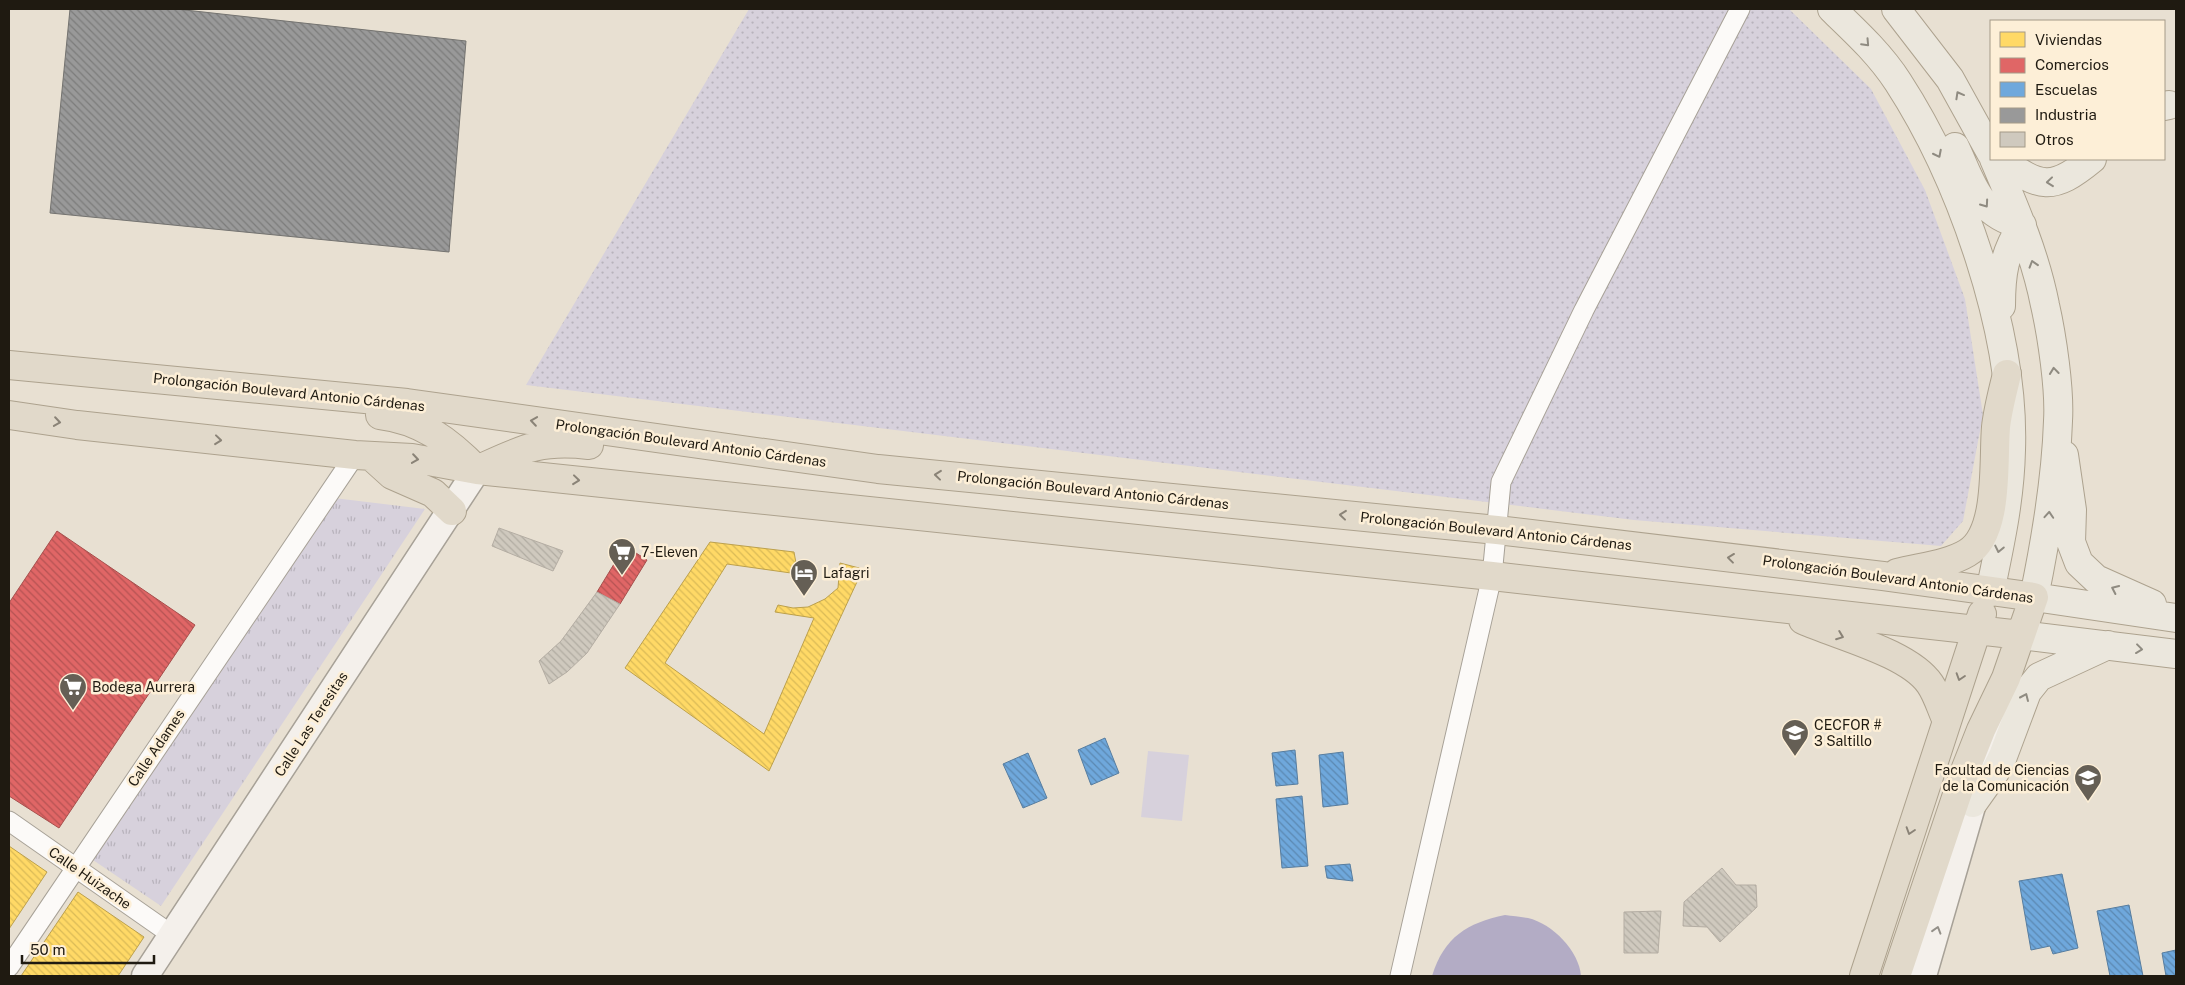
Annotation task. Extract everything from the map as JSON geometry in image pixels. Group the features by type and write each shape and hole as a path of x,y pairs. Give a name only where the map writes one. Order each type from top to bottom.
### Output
{"highway":[{"name":"Prolongación Boulevard Antonio Cárdenas","path":"9,364 431,406 888,470 1497,530 1884,576 2034,597"},
{"path":"1884,576 1953,559 1968,553 1985,532 1989,517 1993,480 1996,426 2007,374"},
{"path":"230,386 245,396 278,406 398,417 435,433 456,449 477,470"},
{"path":"13,415 77,425 363,455 412,458 477,470 1492,576 2021,635"},
{"path":"477,470 533,445 559,442 724,461 748,460 777,454"},
{"path":"363,455 392,475 433,494 452,511"},
{"path":"1864,976 1946,719 1990,592"},
{"path":"1896,976 1966,768 1981,730 2006,678 2034,597"},
{"path":"1779,609 1828,632 1871,646 1907,663 1922,674 1932,685 1946,719"}],"main road":[{"path":"1832,9 1879,57 1897,81 1945,169 1966,216 1982,266 2007,374 2011,448 2008,503 1990,592"},
{"path":"1896,9 1950,80 1990,151"},
{"path":"1897,81 1935,113 1990,211 2005,220 2022,225"},
{"path":"1994,160 2022,225 2045,304 2058,420 2070,496 2071,542 2079,563 2096,579 2117,590 2176,613"},
{"path":"2001,160 2032,181 2052,183 2068,177 2091,160"},
{"path":"2002,346 2002,274 2010,245 2022,225"},
{"path":"2034,597 2048,532 2058,420"},
{"name":"Prolongación Boulevard Antonio Cárdenas","path":"2034,597 2176,618"},
{"path":"2021,635 2176,654"},
{"path":"1973,803 1995,772 2027,692 2039,677 2108,645"}],"street":[{"path":"1400,976 1492,576 1501,482 1584,310 1740,9"},
{"name":"Calle Adames","path":"9,967 76,867 363,455"},
{"name":"Calle Las Teresitas","path":"145,976 452,511 477,470"},
{"path":"1923,976 2004,704 2006,678"},
{"name":"Calle Huizache","path":"9,821 172,935"}],"green space":[{"path":"749,9 1789,9 1871,89 1925,190 1965,299 1983,415 1963,521 1941,546 1634,520 526,385"},
{"path":"334,498 425,509 161,906 93,860"},
{"path":"1148,751 1189,755 1182,821 1141,817"}],"shaded area":[{"path":"1505,915 1537,921 1555,932 1570,948 1581,976 1432,976 1443,951 1459,934 1479,922"}],"building: Viviendas":[{"path":"710,542 794,552 798,574 727,564 665,663 764,734 814,618 775,612 778,605 793,608 808,607 825,599 838,588 840,563 863,569 769,771 625,668"},
{"path":"9,846 47,872 9,929"},
{"path":"78,892 144,937 118,976 21,976"}],"building: Comercios":[{"name":"Bodega Aurrera","path":"57,531 195,625 59,828 9,796 9,603"},
{"name":"7-Eleven","path":"625,546 647,560 620,604 597,592"}],"building: Escuelas":[{"path":"1105,738 1119,773 1091,785 1078,750"},
{"path":"1295,750 1298,784 1276,786 1272,753"},
{"path":"1343,752 1348,804 1323,807 1319,755"},
{"path":"1028,753 1047,798 1023,808 1003,764"},
{"path":"1302,796 1308,866 1282,868 1276,799"},
{"path":"1350,864 1353,881 1327,878 1325,866"},
{"path":"2062,874 2078,948 2053,954 2050,946 2031,950 2019,881"},
{"path":"2129,905 2143,976 2110,976 2097,911"},
{"path":"2176,950 2176,976 2166,976 2162,953"}],"building: Industria":[{"path":"70,9 176,9 466,41 449,252 50,213"}],"building: Otros":[{"path":"499,528 563,551 553,571 492,546"},
{"path":"597,592 620,604 587,653 567,672 549,684 539,661 561,641"},
{"path":"1722,868 1736,885 1756,885 1757,907 1720,942 1707,927 1683,926 1684,902"},
{"path":"1661,911 1658,953 1624,953 1624,912"}],"place":[{"name":"7-Eleven","path":"622,576"},
{"name":"Lafagri","path":"804,597"},
{"name":"Bodega Aurrera","path":"73,711"},
{"name":"CECFOR # 3 Saltillo","path":"1795,757"},
{"name":"Facultad de Ciencias de la Comunicación","path":"2088,802"}]}
